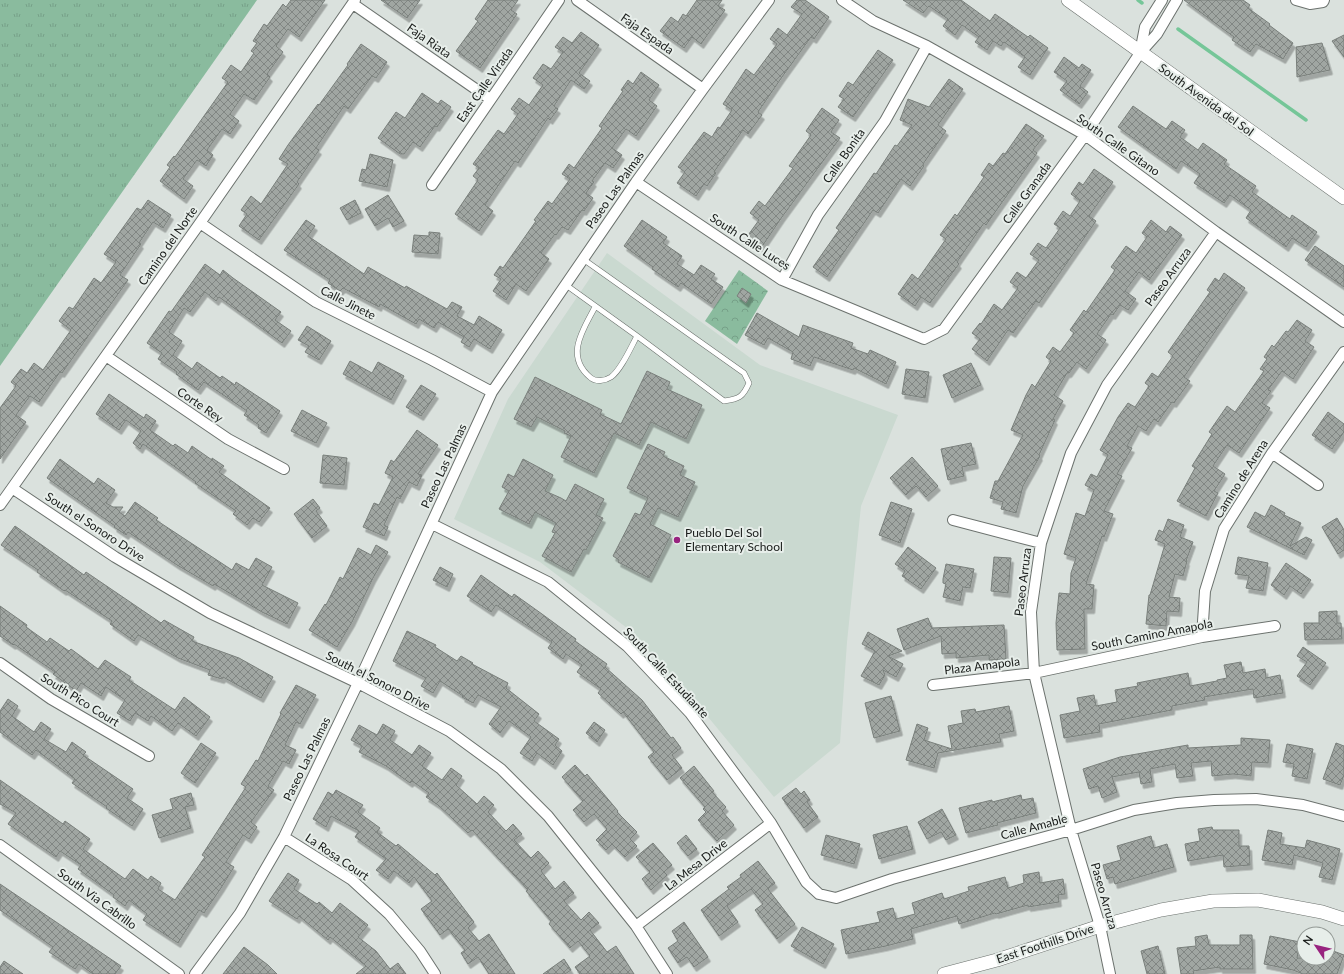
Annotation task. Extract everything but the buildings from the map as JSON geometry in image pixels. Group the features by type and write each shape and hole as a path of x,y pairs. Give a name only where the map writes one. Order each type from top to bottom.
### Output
{"street":[{"name":"East Calle Virada","path":"432,185 559,0"},
{"name":"Faja Espada","path":"577,0 703,89"},
{"name":"Paseo Las Palmas","path":"195,974 240,913 284,838 358,684 492,392 636,182 769,0"},
{"name":"South Calle Gitano","path":"842,0 873,21 927,46 1085,135 1216,232 1344,322"},
{"name":"South Avenida del Sol","path":"1068,0 1344,198"},
{"name":"Calle Granada","path":"1140,53 1145,27 1162,0"},
{"name":"Calle Granada","path":"924,339 944,329 1085,135 1140,53 1157,34 1177,0"},
{"path":"1296,0 1310,4 1323,1"},
{"name":"Faja Riata","path":"354,2 490,100"},
{"name":"Camino del Norte","path":"0,505 200,223 354,2"},
{"name":"Calle Bonita","path":"782,280 818,215 885,121 927,46"},
{"name":"South Calle Luces","path":"636,182 782,280 924,339"},
{"name":"Calle Jinete","path":"200,223 316,302 492,392"},
{"name":"Paseo Arruza","path":"1110,974 1100,926 1071,830 1034,673 1031,612 1041,543 1071,453 1107,385 1216,232"},
{"name":"Camino de Arena","path":"1202,637 1205,591 1224,529 1272,453 1344,352"},
{"name":"Corte Rey","path":"106,356 228,439 284,469"},
{"path":"1272,453 1318,485"},
{"name":"South el Sonoro Drive","path":"12,488 114,557 210,613 358,684 449,731 501,769 548,816 636,926 667,974"},
{"path":"952,520 1041,543"},
{"name":"South Calle Estudiante","path":"432,524 548,582 627,646 690,713 771,823"},
{"name":"South Camino Amapola","path":"1034,673 1202,637 1275,626"},
{"name":"South Pico Court","path":"0,662 51,699 149,756"},
{"name":"Plaza Amapola","path":"933,685 1034,673"},
{"name":"Calle Amable","path":"771,823 806,882 819,894 836,898 892,879 1071,830 1134,810 1177,803 1256,799 1303,805 1344,816"},
{"name":"La Mesa Drive","path":"636,926 771,823"},
{"name":"La Rosa Court","path":"284,838 352,880 384,909 420,951 434,974"},
{"name":"South Via Cabrillo","path":"0,845 179,974"},
{"name":"East Foothills Drive","path":"944,974 997,960 1100,926 1161,910 1213,901 1258,900 1322,912 1344,920"}],"lane":[{"path":"566,285 724,401 734,400 741,396 745,391 749,383 744,373 584,259"},
{"path":"595,307 580,335 576,350 584,372 593,380 602,380 611,377 618,370 637,336"}],"shaded area":[{"name":"Pueblo Del Sol Elementary School","path":"607,253 760,365 898,415 861,506 847,642 840,743 774,797 699,706 627,628 540,562 454,519 508,399"}],"green space":[{"path":"0,0 257,0 0,366"},
{"path":"739,270 768,291 737,344 705,321"}],"waterway":[{"path":"1138,0 1142,3"},
{"path":"1178,29 1306,120"}],"place":[{"name":"Pueblo Del Sol Elementary School","path":"677,540"}]}
